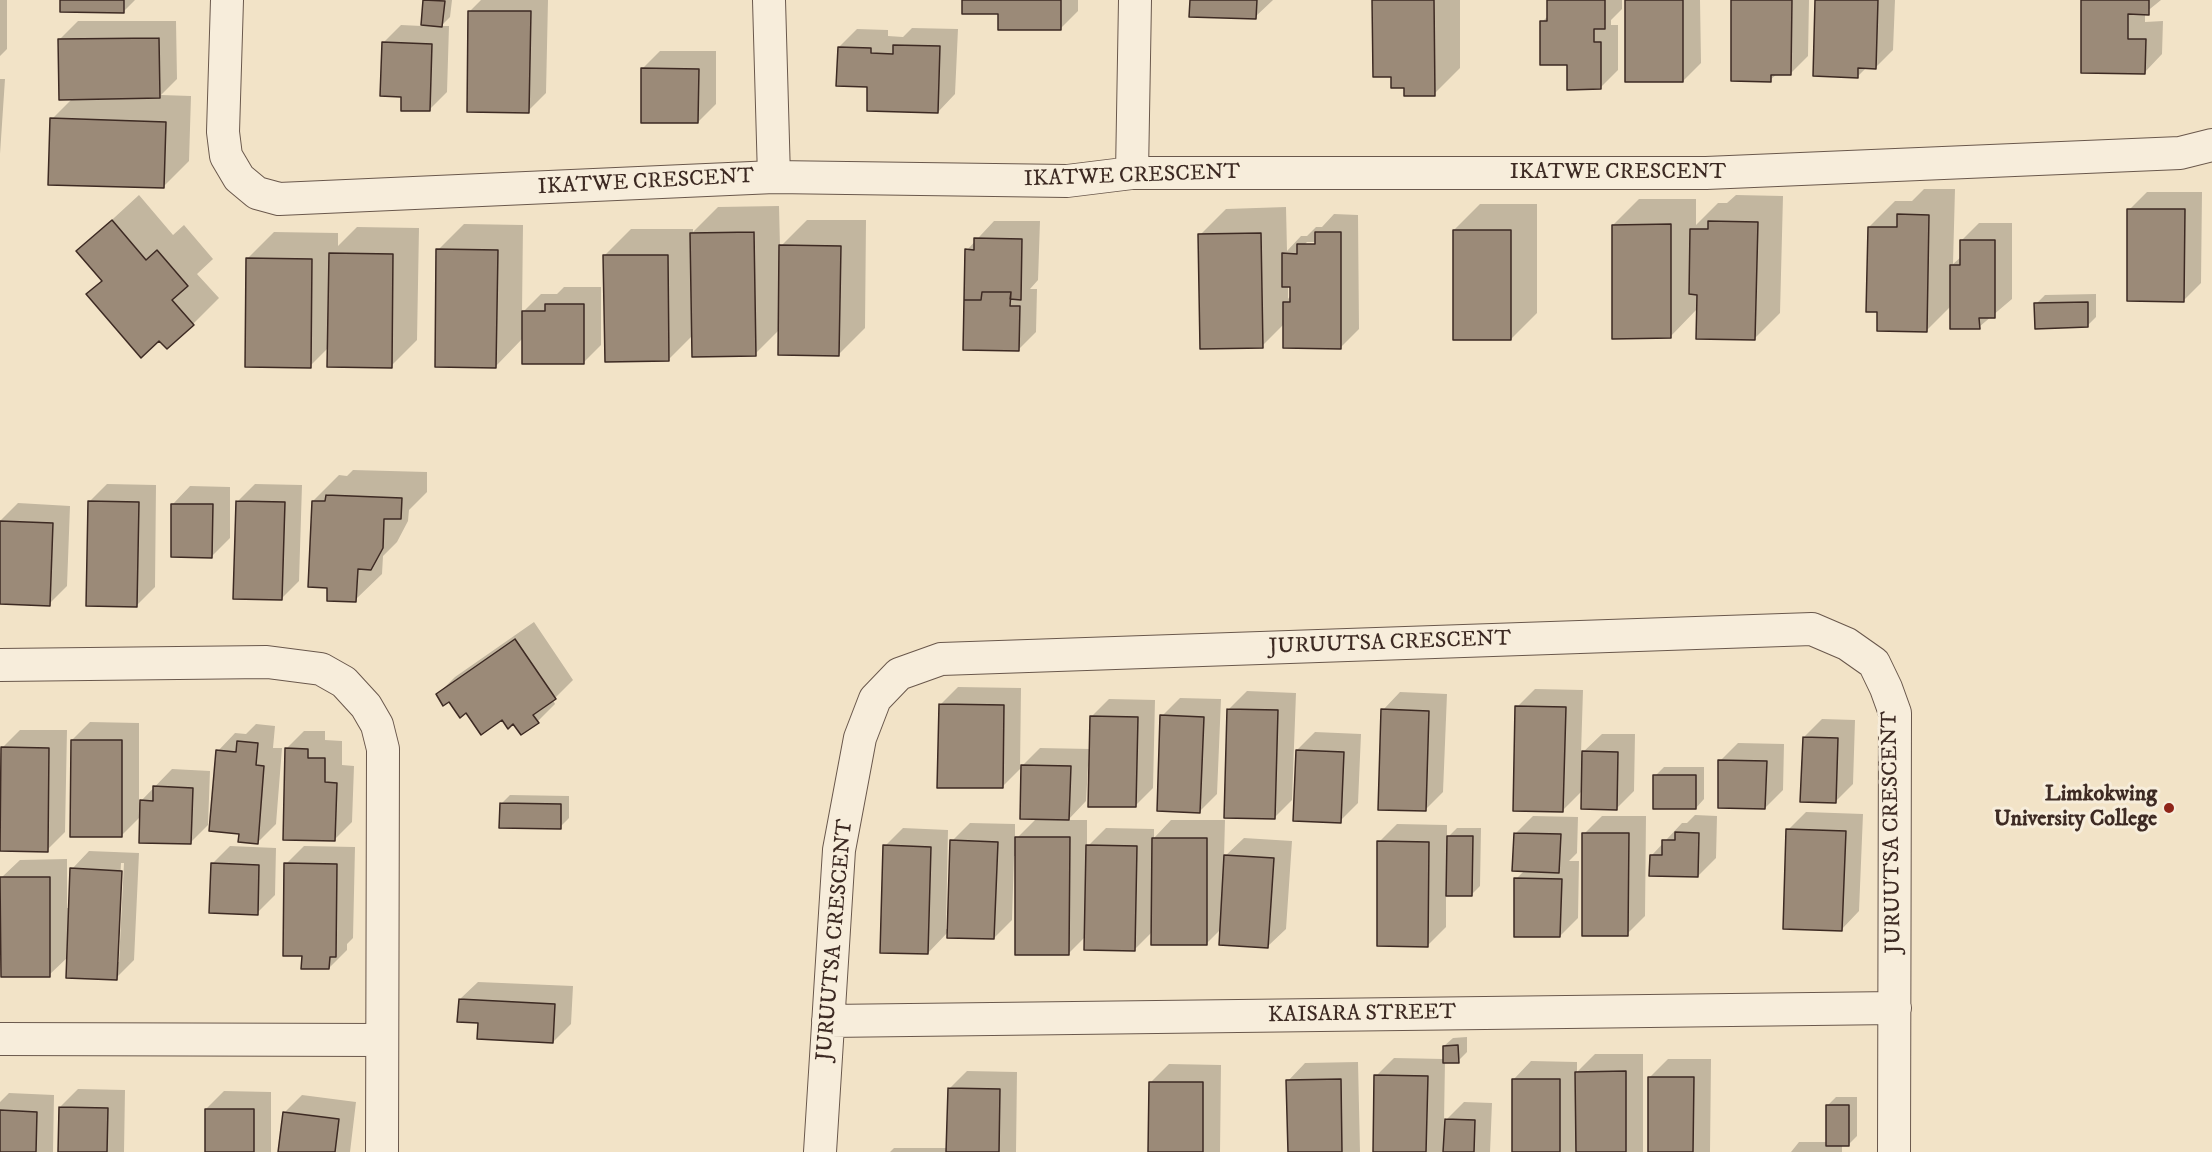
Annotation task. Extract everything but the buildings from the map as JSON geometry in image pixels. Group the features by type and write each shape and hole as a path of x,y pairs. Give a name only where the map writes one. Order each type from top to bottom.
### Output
{"street":[{"name":"IKATWE CRESCENT","path":"227,0 223,132 226,156 238,178 257,193 279,199 774,177 1067,181 1132,173 1706,173 2180,153 2212,145"},
{"path":"769,0 774,177"},
{"path":"1132,173 1135,0"},
{"name":"JURUUTSA CRESCENT","path":"820,1152 838,850 860,738 875,699 899,674 941,659 1812,629 1847,644 1874,663 1886,688 1894,713 1894,1152"},
{"path":"0,665 267,662 321,669 344,682 366,706 377,725 383,749 382,1152"},
{"name":"KAISARA STREET","path":"828,1021 1895,1008"},
{"path":"0,1039 382,1040"}],"place":[{"name":"Limkokwing University College","path":"2169,808"}]}
